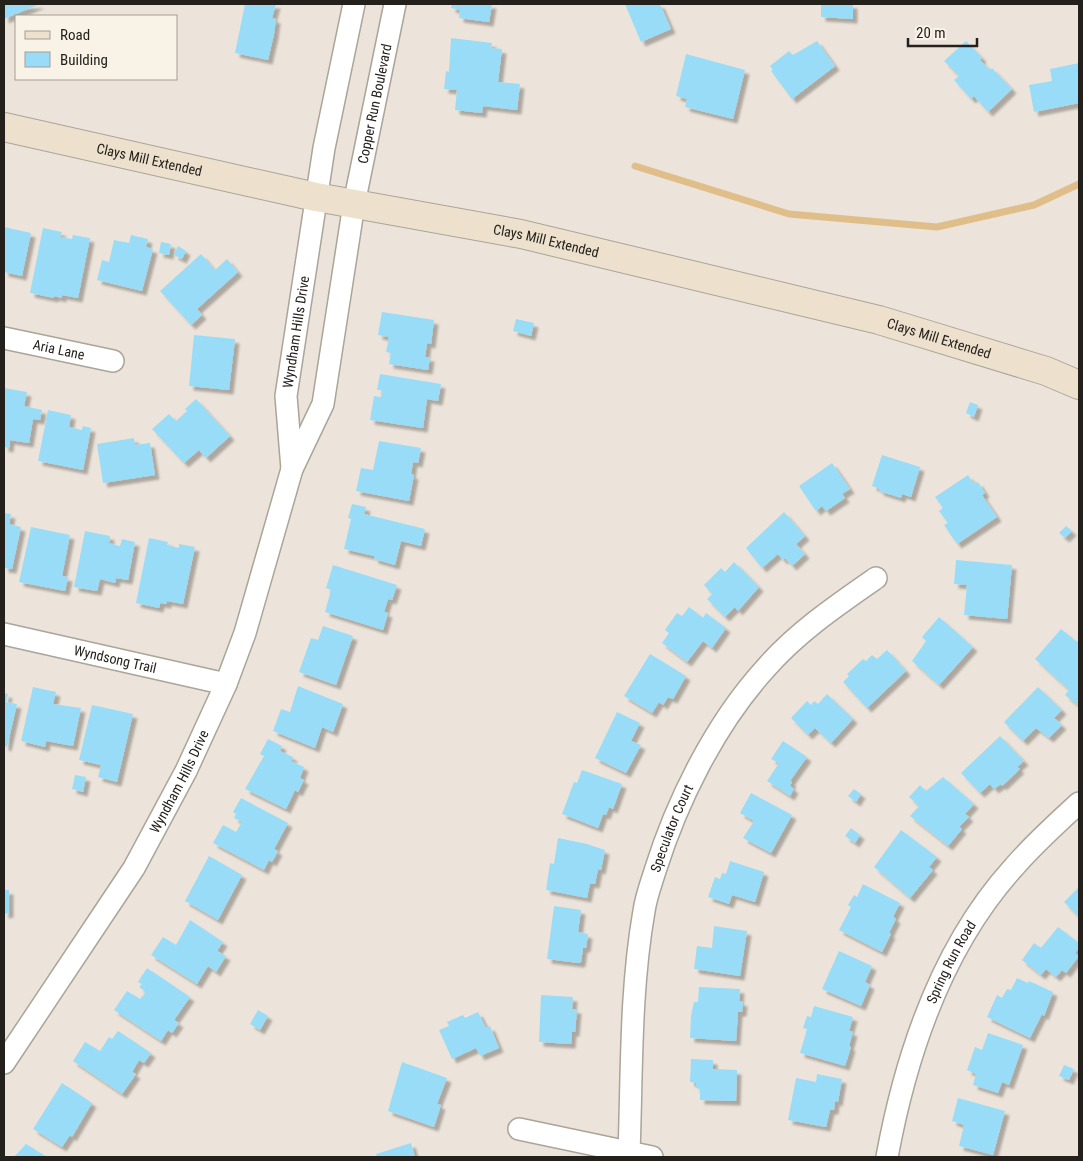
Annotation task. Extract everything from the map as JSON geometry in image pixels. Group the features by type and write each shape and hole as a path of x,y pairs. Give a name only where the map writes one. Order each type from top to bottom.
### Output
{"main road":[{"name":"Clays Mill Extended","path":"4,127 316,197 521,234 879,320 1046,371 1079,385"}],"street":[{"path":"316,197 354,4"},
{"name":"Copper Run Boulevard","path":"354,204 395,4"},
{"name":"Wyndham Hills Drive","path":"292,469 286,396 316,197"},
{"name":"Wyndham Hills Drive","path":"4,1063 134,868 186,771 226,684 245,633 292,469 323,404 354,204"},
{"name":"Aria Lane","path":"4,338 113,361"},
{"name":"Speculator Court","path":"629,1153 634,982 644,908 663,846 690,780 724,724 764,669 832,609 876,578"},
{"name":"Wyndsong Trail","path":"4,634 226,684"},
{"name":"Spring Run Road","path":"887,1157 904,1078 922,1023 960,942 1012,868 1079,803"},
{"path":"519,1128 652,1157"}],"building":[{"path":"4,4 40,4 4,19"},
{"path":"245,4 276,4 272,18 276,19 274,34 268,60 235,53"},
{"path":"452,4 492,4 489,22 459,18 460,10 451,8"},
{"path":"625,4 660,4 671,29 641,42"},
{"path":"821,4 853,4 853,19 821,17"},
{"path":"451,38 492,43 491,48 502,49 498,82 520,84 517,110 483,106 482,113 455,110 457,90 444,89 446,71 449,72"},
{"path":"817,41 835,66 792,99 771,71 773,70 770,66 789,51 793,55"},
{"path":"966,41 982,58 980,60 990,70 992,68 1012,89 988,112 974,96 971,99 954,80 959,76 944,61"},
{"path":"686,54 745,70 733,119 685,107 687,99 676,96"},
{"path":"1079,63 1079,103 1034,112 1029,85 1052,81 1050,69"},
{"path":"4,227 31,233 22,276 4,272"},
{"path":"43,228 62,232 60,237 72,239 73,235 90,238 78,298 62,295 62,298 54,296 54,298 30,293"},
{"path":"131,235 148,239 146,247 153,249 142,291 97,280 102,260 109,262 114,240 129,243"},
{"path":"161,242 171,244 169,255 159,253"},
{"path":"178,246 186,251 182,259 174,255"},
{"path":"201,254 215,270 227,259 238,272 197,309 202,315 191,325 160,291"},
{"path":"382,312 434,320 431,344 427,343 425,357 430,357 428,370 389,364 391,353 386,352 389,337 378,335"},
{"path":"516,319 534,323 531,336 513,331"},
{"path":"194,335 235,339 229,390 189,386"},
{"path":"380,374 441,384 438,401 427,399 423,428 370,420 374,396 381,397 382,390 377,390"},
{"path":"4,388 27,392 24,406 42,410 40,420 33,419 29,443 10,440 9,448 4,447"},
{"path":"196,399 230,436 206,458 199,450 184,463 152,429 169,414 176,421"},
{"path":"970,402 978,405 974,417 966,413"},
{"path":"48,410 71,415 69,427 82,430 83,426 91,428 83,470 38,461"},
{"path":"134,438 135,445 150,443 155,475 103,483 97,444"},
{"path":"379,441 421,448 418,463 413,462 411,474 414,475 409,501 356,491 361,468 373,470"},
{"path":"882,455 920,467 911,497 902,494 901,498 879,491 880,489 872,486"},
{"path":"832,463 850,489 842,494 845,498 826,511 822,506 816,511 799,486"},
{"path":"968,475 974,484 978,482 985,493 982,495 997,517 957,544 944,525 948,523 939,511 943,508 935,497"},
{"path":"352,504 366,507 364,514 425,529 421,546 401,541 395,565 374,559 374,556 344,549 351,519 348,518"},
{"path":"784,512 805,536 796,544 805,554 792,566 785,558 783,560 778,554 762,568 746,548"},
{"path":"4,513 11,514 9,524 21,527 12,569 4,568"},
{"path":"1066,526 1072,531 1065,538 1059,533"},
{"path":"31,527 70,535 62,576 68,577 65,591 19,582"},
{"path":"85,531 110,536 109,543 120,546 122,539 135,542 128,580 116,578 115,583 100,579 97,591 74,587"},
{"path":"149,538 168,542 167,545 179,548 179,544 195,547 183,604 167,601 167,604 160,603 159,608 136,603"},
{"path":"956,560 1012,565 1007,619 964,615 967,585 954,584"},
{"path":"734,562 759,587 738,611 735,607 725,617 707,599 712,594 704,585 721,568 725,572"},
{"path":"333,565 397,585 392,600 388,599 384,612 388,613 383,630 325,612 331,590 326,588"},
{"path":"689,607 703,618 706,613 726,628 712,648 703,641 687,662 662,643 669,633 665,630 677,613 682,616"},
{"path":"939,617 973,647 939,685 912,661 926,641 922,637"},
{"path":"323,626 353,636 336,685 299,672 311,638 318,640"},
{"path":"1061,629 1077,642 1079,640 1079,706 1065,695 1069,690 1035,659"},
{"path":"887,650 906,671 867,708 843,682 849,676 847,674 863,659 866,661 872,655 877,659"},
{"path":"650,654 686,676 673,699 668,697 663,705 659,702 652,713 624,696"},
{"path":"298,686 343,704 333,732 322,727 315,748 273,731 281,709 290,712"},
{"path":"33,687 56,692 53,704 81,708 73,746 46,741 45,747 21,741"},
{"path":"1038,687 1062,710 1054,718 1062,725 1049,738 1036,728 1023,741 1004,722"},
{"path":"4,693 8,694 6,702 17,704 7,747 4,746"},
{"path":"827,694 853,719 831,743 815,728 808,735 791,718 807,701 811,705 814,701 818,704"},
{"path":"92,705 133,714 117,782 98,777 101,765 79,760"},
{"path":"617,712 640,723 631,741 641,745 626,773 595,758"},
{"path":"1000,736 1024,761 1017,767 1020,769 1002,786 1001,784 994,789 990,784 980,793 961,773"},
{"path":"268,739 282,746 280,751 293,757 291,761 304,767 300,778 304,780 298,792 295,790 286,809 245,789 264,756 260,754"},
{"path":"783,741 807,757 790,781 792,782 790,786 794,789 790,796 767,781 779,763 771,759"},
{"path":"582,770 622,784 613,809 609,807 606,815 603,814 598,828 562,814 574,782 577,783"},
{"path":"75,775 86,777 83,792 72,789"},
{"path":"943,777 974,804 965,814 969,817 959,827 962,829 948,846 910,816 919,806 909,797 920,785 926,791"},
{"path":"854,789 861,794 856,802 848,796"},
{"path":"751,793 792,815 771,853 743,838 754,821 740,813"},
{"path":"241,798 288,823 274,849 278,851 272,862 269,860 264,870 213,843 223,825 236,832 242,822 234,818 236,814 233,812"},
{"path":"851,828 860,835 855,843 845,836"},
{"path":"901,830 937,857 929,867 933,870 910,898 874,867"},
{"path":"558,838 605,850 601,870 598,869 595,884 590,883 587,898 546,890 550,863 554,864"},
{"path":"209,856 242,875 218,920 185,901"},
{"path":"730,861 764,872 755,902 732,895 729,904 708,897 715,877 720,879 722,873 726,874"},
{"path":"863,884 900,903 893,917 896,919 889,933 891,934 882,952 839,930 851,907 848,905 854,895 857,897"},
{"path":"1079,887 1079,917 1064,902"},
{"path":"4,890 9,890 9,913 4,914"},
{"path":"554,906 581,910 578,932 588,934 586,948 583,948 581,962 579,963 547,959"},
{"path":"190,920 223,942 217,951 226,956 216,972 208,966 197,984 151,955 163,937 176,945"},
{"path":"714,926 747,931 740,976 694,969 697,946 712,948"},
{"path":"1058,927 1079,943 1079,948 1075,953 1079,956 1066,973 1062,970 1056,977 1046,969 1041,975 1022,960 1034,943 1041,948"},
{"path":"839,951 872,966 865,982 870,985 861,1006 822,989"},
{"path":"147,968 190,997 174,1020 179,1023 172,1033 168,1030 161,1041 114,1010 127,991 140,999 146,992 139,987 142,984 138,982"},
{"path":"1017,978 1028,983 1029,981 1053,992 1044,1016 1042,1014 1030,1038 987,1017 997,995 1002,998 1007,989 1011,990"},
{"path":"699,987 740,989 739,1001 743,1002 742,1012 738,1012 736,1041 690,1038 691,1016 694,1002 698,1002"},
{"path":"541,995 573,997 572,1009 577,1009 575,1032 572,1032 571,1044 539,1042"},
{"path":"814,1006 853,1017 849,1031 853,1032 849,1046 851,1047 845,1066 800,1053 807,1029 803,1028 807,1016 811,1017"},
{"path":"258,1010 268,1016 260,1030 250,1024"},
{"path":"478,1012 486,1028 490,1026 499,1048 480,1056 476,1048 452,1059 439,1030 449,1026 447,1022 463,1015 465,1018"},
{"path":"118,1031 151,1053 144,1063 139,1060 132,1072 136,1074 122,1094 73,1061 85,1042 100,1051 109,1037 112,1039"},
{"path":"988,1033 1023,1045 1009,1085 1002,1082 998,1093 973,1085 976,1074 967,1070 975,1047 982,1050"},
{"path":"691,1059 713,1060 713,1069 737,1070 736,1101 700,1100 700,1089 696,1088 696,1083 690,1082"},
{"path":"402,1062 447,1078 437,1104 441,1105 434,1127 388,1111"},
{"path":"1064,1065 1074,1069 1069,1080 1059,1076"},
{"path":"817,1074 842,1079 838,1102 835,1101 834,1110 830,1110 826,1127 788,1120 796,1078 816,1082"},
{"path":"62,1083 92,1103 72,1137 70,1135 62,1147 33,1129"},
{"path":"958,1098 1005,1111 993,1155 959,1146 964,1125 952,1121"},
{"path":"411,1143 415,1157 377,1157 376,1154"},
{"path":"26,1144 47,1157 14,1157"}],"waterway":[{"path":"635,166 789,214 937,227 1034,205 1079,184"}]}
